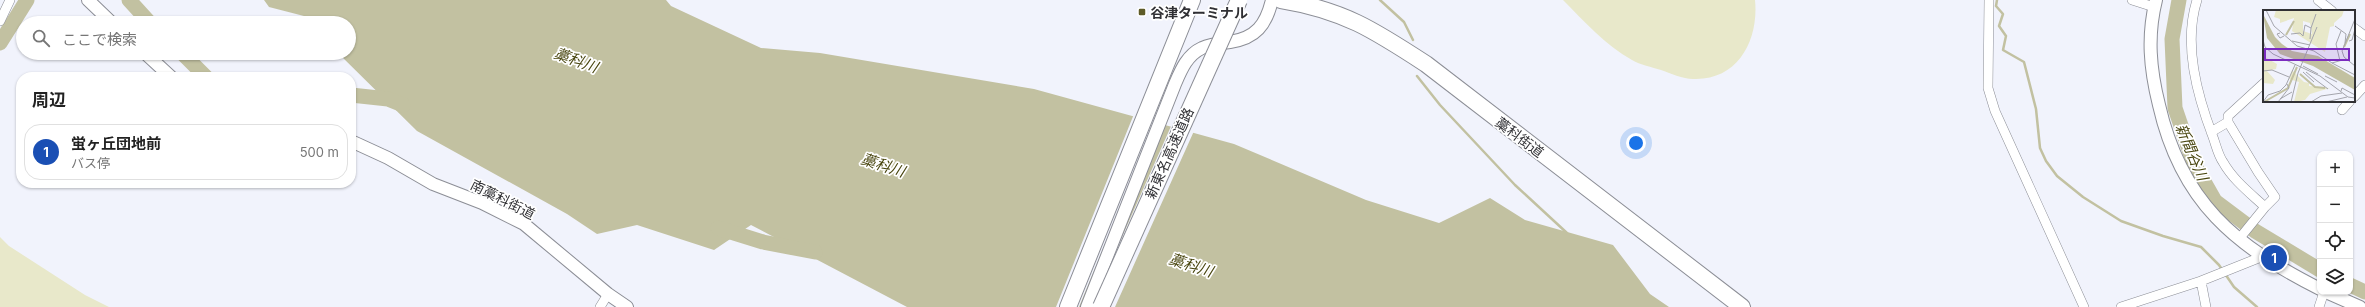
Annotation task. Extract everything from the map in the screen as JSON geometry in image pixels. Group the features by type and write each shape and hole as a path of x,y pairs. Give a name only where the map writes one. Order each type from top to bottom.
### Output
{"highway":[{"path":"1068,307 1192,0"},
{"name":"新東名高速道路","path":"1100,307 1239,0"},
{"name":"藁科街道","path":"1281,0 1319,7 1377,32 1426,64 1742,307"}],"street":[{"path":"0,21 10,0"},
{"path":"88,0 105,16"},
{"path":"1087,307 1175,84 1188,58 1202,48 1236,41 1254,34 1267,20 1272,0"},
{"path":"1989,0 1988,88 1995,110 2084,307"},
{"path":"2132,0 2155,3 2151,22 2150,47 2152,75 2172,150 2194,192 2213,216 2261,257 2317,287"},
{"path":"2197,0 2192,14 2192,53 2202,108 2222,162 2242,185 2265,207"},
{"path":"2318,0 2331,10"},
{"path":"2355,29 2365,36"},
{"path":"153,60 166,72"},
{"path":"2239,239 2275,197 2228,122 2228,116 2263,84"},
{"path":"2355,96 2365,85"},
{"path":"2342,110 2349,102"},
{"path":"2211,132 2228,122"},
{"name":"南藁科街道","path":"356,144 388,158 433,184 482,203 524,224 608,294 627,307"},
{"path":"2121,307 2201,281 2261,257"},
{"path":"2201,281 2206,307"},
{"path":"600,307 608,294"},
{"path":"2319,307 2324,295"},
{"path":"2332,295 2360,307"}],"shaded area":[{"path":"1563,0 1755,0 1755,15 1749,43 1742,55 1733,65 1722,73 1709,78 1689,79 1639,63 1622,54 1595,32"},
{"path":"0,237 9,246 85,295 109,307 0,307"}],"water":[{"path":"264,0 666,0 671,6 761,48 820,53 1034,89 1234,144 1366,200 1439,223 1490,198 1525,220 1613,245 1650,294 1669,307 907,307 751,225 714,250 637,225 597,234 567,214 417,131 345,60 356,60 356,16 304,16 269,7"}],"pier":[{"path":"1134,114 1156,120 1079,307 1056,307"},
{"path":"1172,124 1194,131 1115,307 1091,307"}],"waterway":[{"path":"17,16 27,0"},
{"path":"129,0 144,16"},
{"path":"1380,0 1404,22 1413,40"},
{"path":"1997,0 1996,6 2003,14 1999,26 2006,36 2003,50 2024,62 2036,109 2040,148 2046,161 2057,176 2083,197 2121,221 2163,236 2201,247 2219,265 2234,287 2257,307"},
{"name":"新間谷川","path":"2179,0 2172,39 2175,108 2194,164 2215,201 2255,231 2317,268"},
{"path":"0,43 16,18"},
{"path":"189,60 201,72"},
{"path":"1417,76 1440,105 1515,185 1567,233"},
{"name":"藁科川","path":"356,96 388,99 403,105"},
{"name":"藁科川","path":"718,228 763,242 815,252"},
{"name":"新間谷川","path":"2353,286 2365,292"}],"place":[{"name":"谷津ターミナル","path":"1142,12"},
{"name":"蛍ヶ丘団地前","path":"2274,258"}]}
